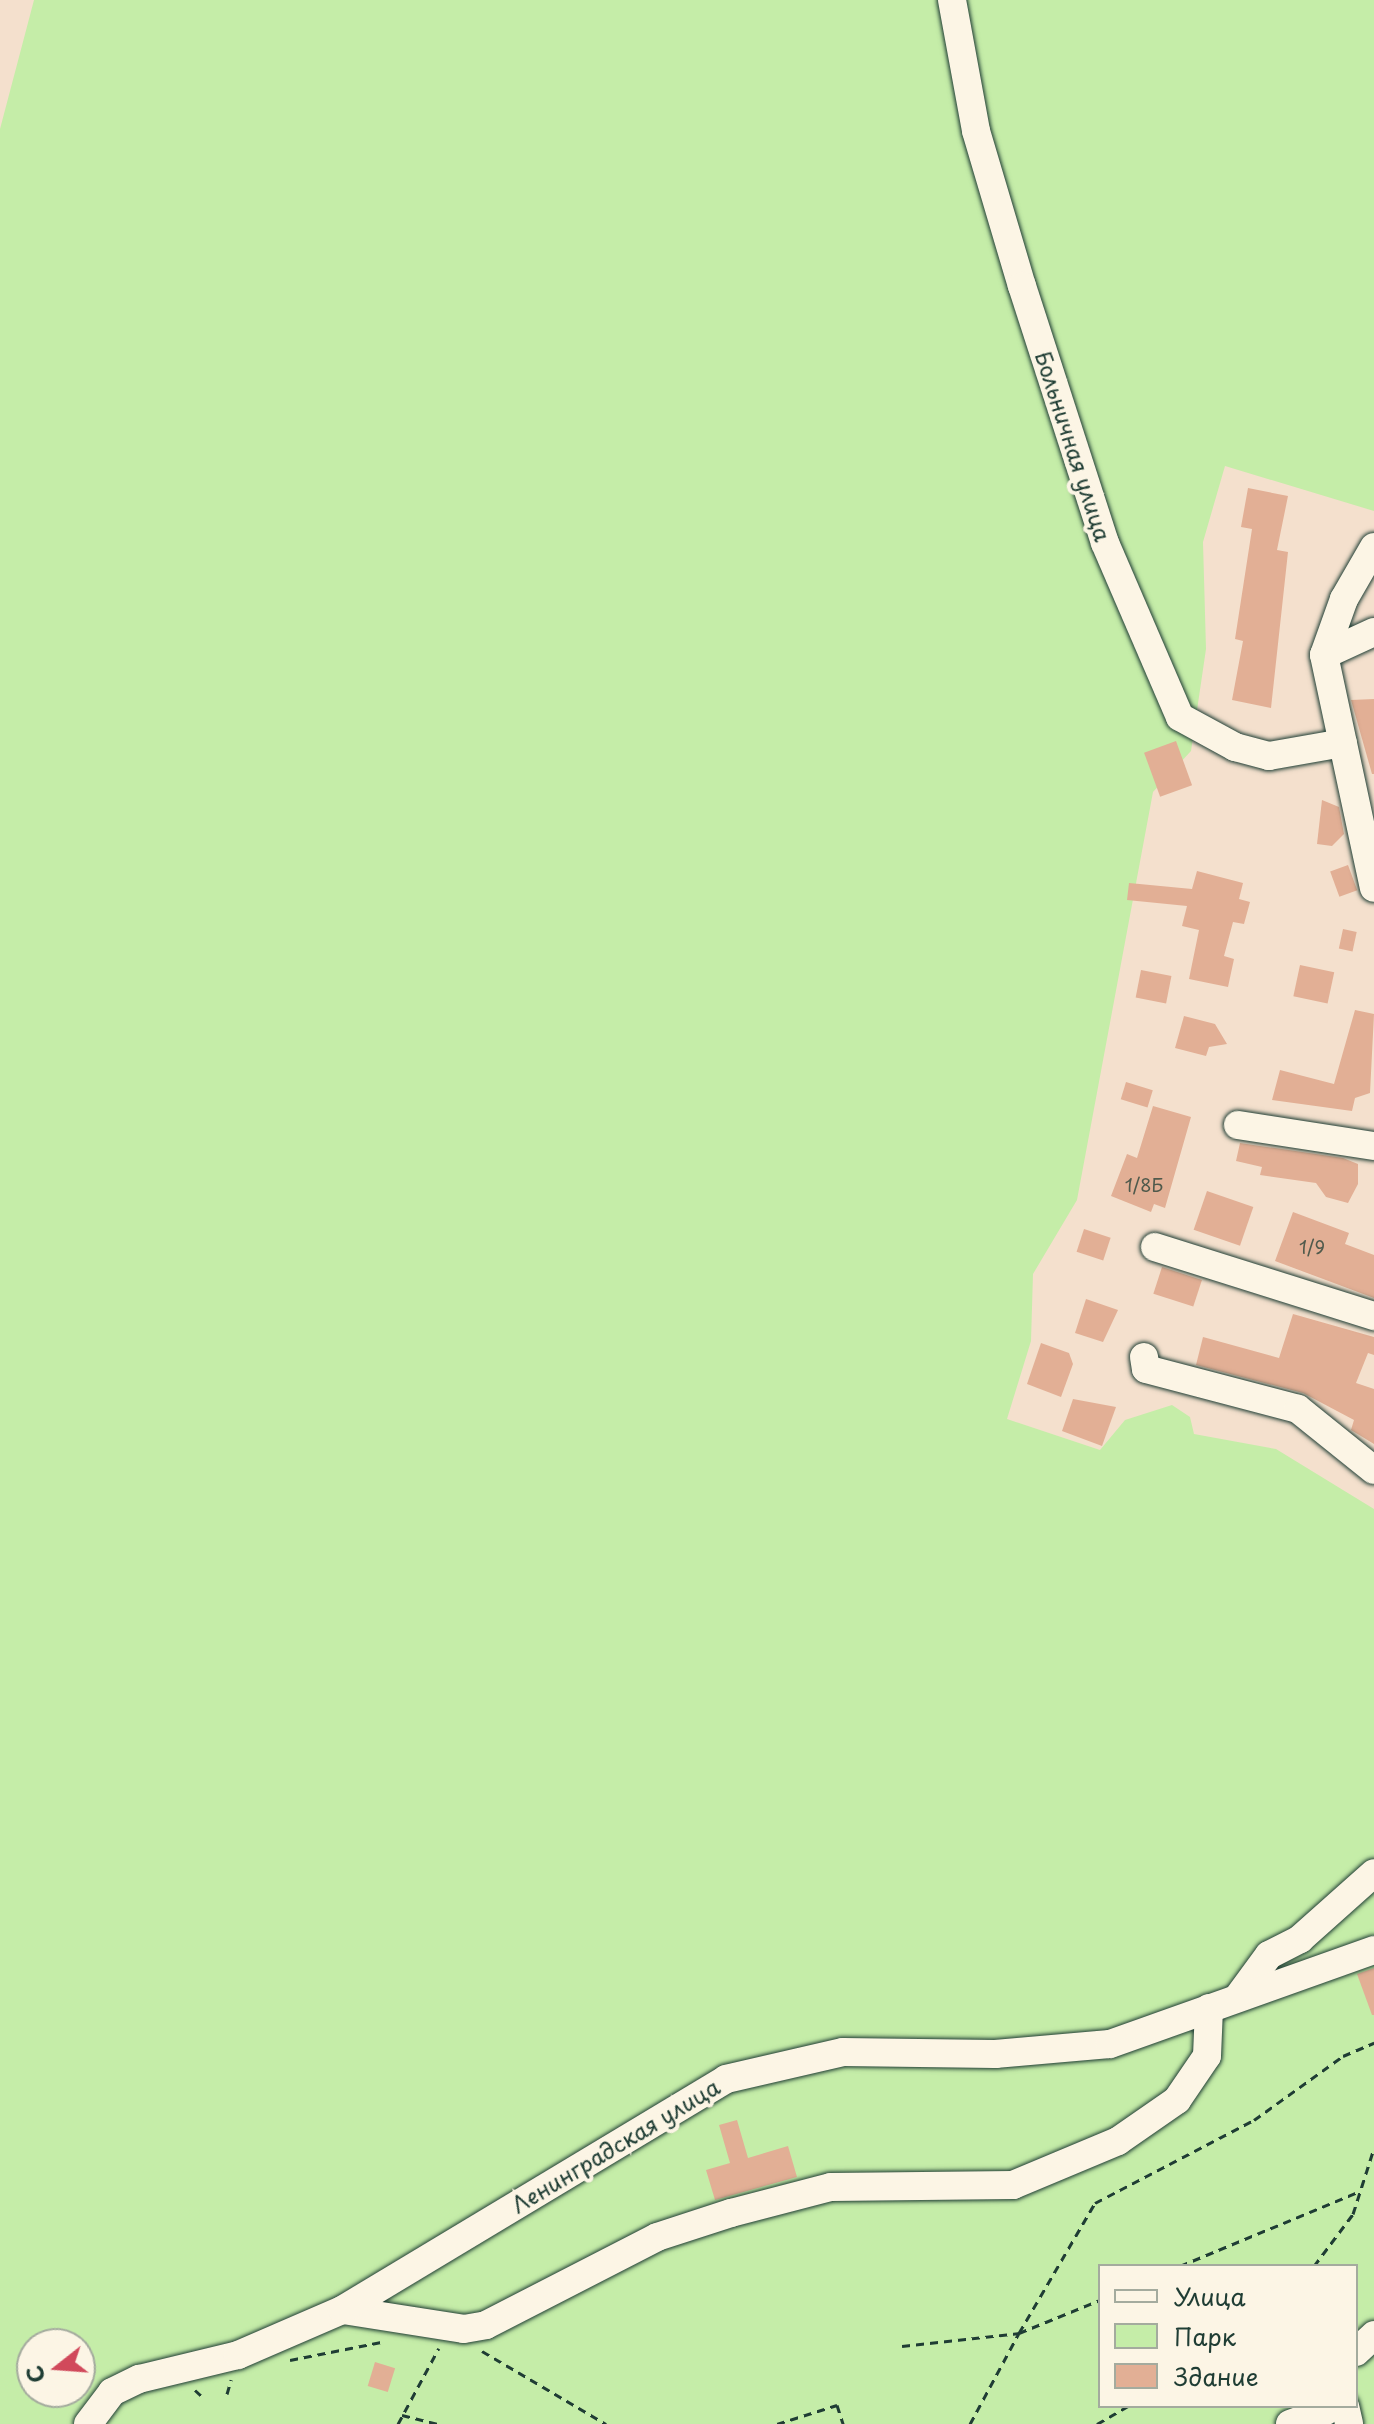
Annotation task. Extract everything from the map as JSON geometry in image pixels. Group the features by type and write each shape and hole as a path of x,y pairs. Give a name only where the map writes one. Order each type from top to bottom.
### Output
{"street":[{"name":"Больничная улица","path":"952,0 976,131 1022,286 1105,543 1180,717 1235,747 1269,756 1343,743"},
{"path":"1374,547 1344,599 1324,655 1343,743 1366,798 1374,888"},
{"path":"1324,655 1374,632"},
{"path":"1238,1125 1374,1146"},
{"path":"1155,1247 1374,1316"},
{"path":"1144,1357 1146,1369 1298,1409 1374,1470"},
{"path":"1238,1997 1269,1955 1310,1931 1374,1873"},
{"name":"Ленинградская улица","path":"88,2424 112,2392 139,2379 238,2355 342,2310 726,2079 843,2052 995,2054 1110,2044 1374,1950"},
{"path":"342,2310 464,2329 486,2325 657,2237 731,2213 831,2187 1013,2185 1118,2141 1177,2100 1207,2056 1209,2008"},
{"path":"1358,2350 1374,2335"},
{"path":"1290,2424 1340,2414"}],"path":[{"path":"970,2424 1095,2203 1254,2120 1343,2056 1374,2043"},
{"path":"1316,2264 1353,2214 1374,2148"},
{"path":"1185,2264 1358,2192"},
{"path":"902,2346 1019,2333 1098,2301"},
{"path":"398,2424 443,2336"},
{"path":"282,2362 381,2342"},
{"path":"477,2346 496,2365 606,2424"},
{"path":"227,2394 236,2375"},
{"path":"777,2424 837,2405 843,2424"},
{"path":"1097,2424 1125,2408"},
{"path":"402,2415 439,2424"}],"green space":[{"path":"34,0 1374,0 1374,511 1225,466 1203,542 1206,649 1191,751 1153,792 1077,1200 1033,1274 1031,1341 1007,1419 1100,1450 1125,1420 1172,1405 1190,1417 1194,1434 1276,1449 1374,1509 1374,2424 0,2424 0,129"}],"building":[{"path":"1248,488 1288,496 1277,550 1288,552 1271,708 1232,700 1243,641 1235,639 1252,529 1241,527"},
{"path":"1374,699 1374,774 1372,774 1351,700"},
{"path":"1176,741 1192,785 1160,797 1144,753"},
{"path":"1322,800 1339,807 1344,834 1332,846 1317,844"},
{"path":"1348,865 1357,890 1339,897 1330,871"},
{"path":"1197,871 1243,883 1239,899 1250,902 1244,924 1233,922 1224,956 1234,959 1228,987 1189,979 1199,930 1182,926 1187,906 1127,900 1129,883 1192,889"},
{"path":"1343,929 1357,932 1353,951 1339,949"},
{"path":"1300,965 1334,972 1328,1004 1293,996"},
{"path":"1141,970 1171,976 1166,1003 1136,997"},
{"path":"1355,1010 1374,1014 1370,1093 1355,1098 1352,1111 1272,1100 1280,1070 1334,1084"},
{"path":"1184,1016 1215,1024 1227,1044 1209,1047 1206,1056 1175,1048"},
{"path":"1126,1082 1153,1090 1148,1107 1121,1099"},
{"path":"1153,1106 1191,1117 1165,1208 1154,1204 1151,1212 1111,1196 1127,1154 1137,1158"},
{"path":"1240,1143 1343,1158 1358,1164 1358,1184 1348,1203 1326,1197 1316,1183 1260,1175 1262,1167 1236,1161"},
{"path":"1207,1191 1253,1207 1240,1246 1194,1230"},
{"path":"1293,1212 1349,1233 1345,1244 1374,1255 1374,1298 1275,1261"},
{"path":"1084,1229 1111,1238 1103,1260 1077,1252"},
{"path":"1162,1267 1202,1280 1193,1307 1153,1294"},
{"path":"1086,1299 1118,1310 1103,1342 1075,1333"},
{"path":"1293,1314 1374,1337 1374,1355 1368,1353 1356,1383 1374,1389 1374,1444 1351,1430 1354,1420 1303,1393 1196,1365 1203,1337 1279,1358"},
{"path":"1041,1343 1069,1353 1073,1364 1061,1397 1027,1384"},
{"path":"1073,1399 1116,1407 1102,1446 1062,1431"},
{"path":"1374,1968 1374,2015 1372,2015 1357,1974"},
{"path":"737,2120 748,2158 788,2146 797,2177 715,2200 706,2170 730,2163 719,2125"},
{"path":"375,2362 395,2368 388,2392 368,2386"}]}
